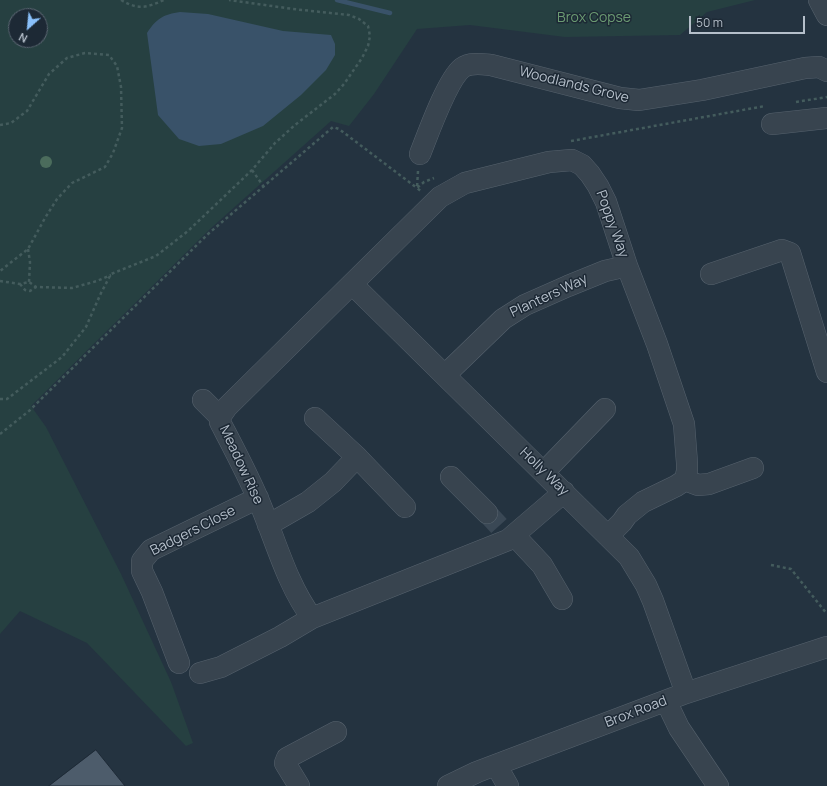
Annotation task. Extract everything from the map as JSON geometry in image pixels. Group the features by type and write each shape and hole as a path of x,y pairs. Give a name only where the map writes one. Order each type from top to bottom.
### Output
{"street":[{"path":"819,0 827,14"},
{"name":"Woodlands Grove","path":"420,154 451,82 461,69 473,64 478,63 491,65 620,98 639,100 702,90 805,68 819,66 827,71"},
{"path":"769,115 827,118"},
{"name":"Poppy Way","path":"352,284 440,197 464,183 549,162 572,160 582,165 598,186 606,202 627,266 657,344 684,424 687,463 685,480"},
{"path":"711,274 782,250 790,253 827,372"},
{"name":"Planters Way","path":"446,375 503,318 568,286 605,271 627,266"},
{"name":"Holly Way","path":"352,284 630,557 646,585 653,601 686,693"},
{"name":"Meadow Rise","path":"312,618 304,608 296,591 258,498 220,422 220,417 227,407 352,284"},
{"path":"203,400 220,417"},
{"path":"544,472 605,409"},
{"path":"315,418 358,457 405,507"},
{"path":"268,525 308,502 333,482 358,457"},
{"path":"608,536 627,515 643,502 685,480 698,485 709,484 753,468"},
{"path":"451,477 502,528 542,565 562,599"},
{"path":"502,528 564,492"},
{"name":"Badgers Close","path":"180,663 170,642 152,592 142,571 142,561 151,550 258,498"},
{"path":"200,673 222,667 280,637 312,618 508,540 502,528"},
{"name":"Brox Road","path":"448,786 477,772 666,702 686,693 827,647"},
{"path":"666,702 679,728 718,786"},
{"path":"299,786 285,763 287,758 336,732"},
{"path":"496,765 508,786"}],"path":[{"path":"121,0 131,6 148,7 164,0"},
{"path":"0,281 20,284 29,282 36,287 72,288 96,281 156,256 188,231 252,170 275,143 344,84 362,58 370,36 368,26 359,19 349,15 229,0"},
{"path":"0,126 11,123 27,111 49,74 67,58 85,53 109,55 117,66 122,87 122,128 113,153 105,166 72,183 44,218 28,249 0,272"},
{"path":"789,103 827,97"},
{"path":"566,142 769,115"},
{"path":"0,434 30,411 208,234 333,127 338,129 417,188 424,182 438,176"},
{"path":"252,170 264,187"},
{"path":"28,249 30,262 29,282"},
{"path":"0,399 7,399 62,357 86,327 111,274"},
{"path":"20,284 25,290 30,291 36,287"},
{"path":"771,565 791,569 827,614"}],"green space":[{"name":"Brox Copse","path":"0,0 755,0 707,12 680,35 565,37 470,25 417,29 374,94 349,126 331,121 210,229 31,406 46,427 121,574 171,682 193,743 186,746 87,643 20,611 0,634"}],"water":[{"path":"180,12 208,14 283,31 331,35 335,44 335,55 326,70 301,95 263,126 221,144 199,146 179,139 158,115 147,33 161,18 169,14"}],"building":[{"path":"96,750 125,786 49,786"}],"waterway":[{"path":"337,0 390,13"}],"tunnel":[{"path":"487,513 499,526"}]}
